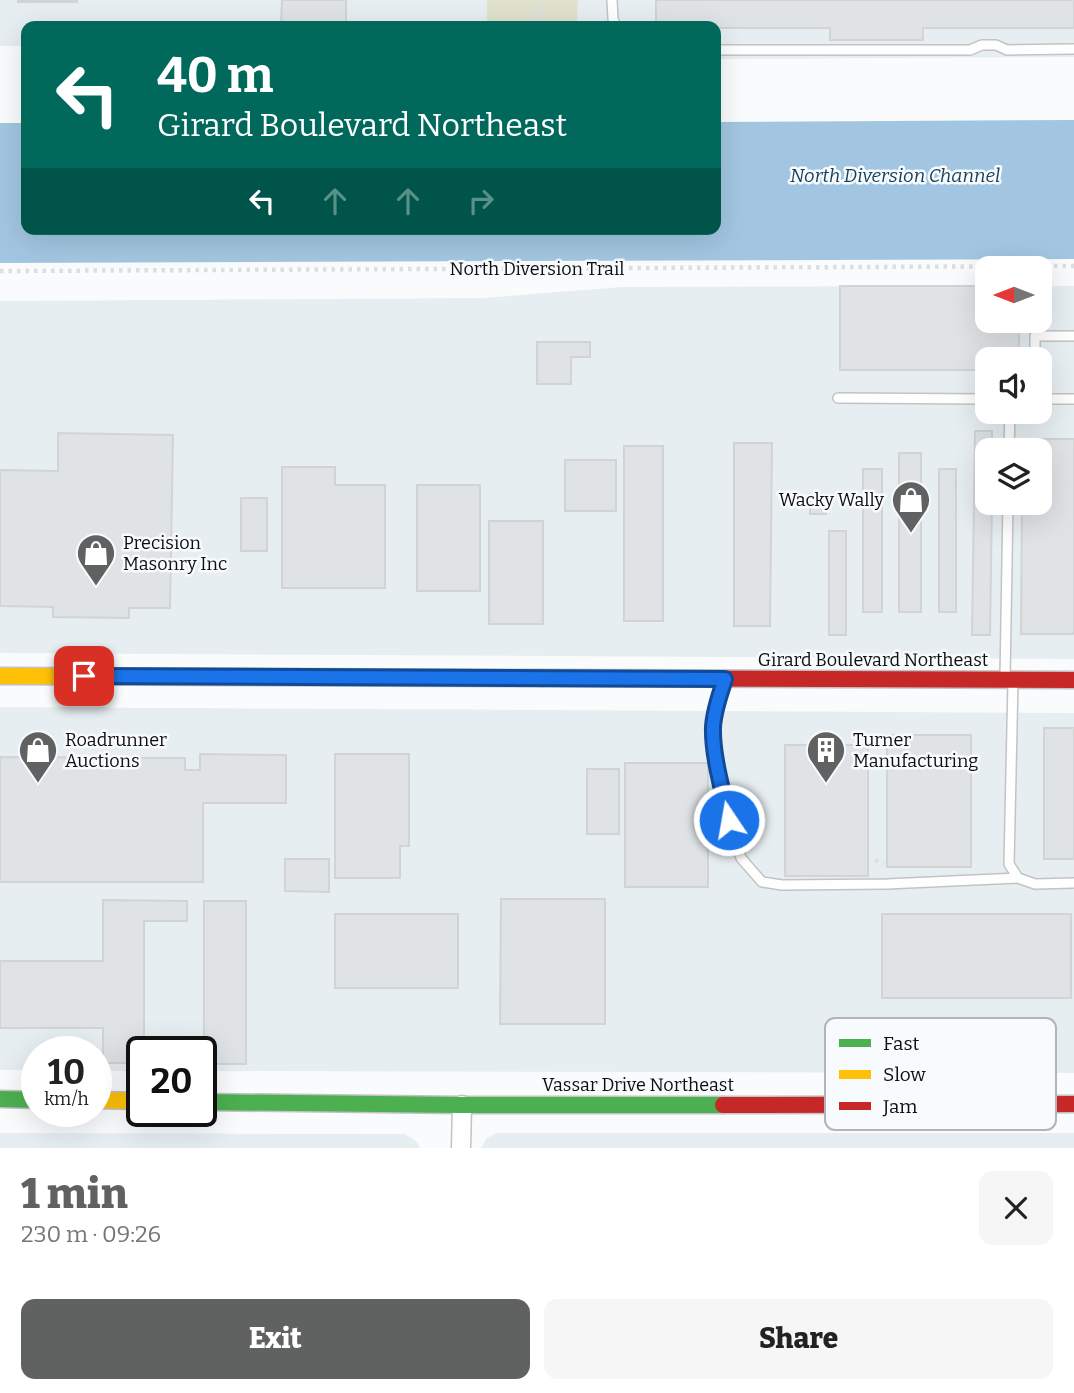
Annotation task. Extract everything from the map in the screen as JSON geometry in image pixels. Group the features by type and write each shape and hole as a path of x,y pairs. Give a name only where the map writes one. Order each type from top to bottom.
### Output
{"street":[{"name":"Girard Boulevard Northeast","path":"0,676 1074,680"},
{"path":"0,1099 21,1100"},
{"name":"Vassar Drive Northeast","path":"217,1102 825,1104"},
{"name":"Vassar Drive Northeast","path":"1056,1104 1074,1104"},
{"path":"461,1148 462,1105"}],"lane":[{"path":"612,0 614,21"},
{"path":"721,50 970,50 982,45 996,45 1007,50 1074,49"},
{"path":"1035,347 1035,336 1074,336"},
{"path":"838,398 975,399"},
{"path":"1052,399 1074,399"},
{"path":"1008,515 1009,864 1018,878"},
{"path":"725,679 716,705 713,728 718,766 729,820 741,858 762,882 782,885 887,884 1018,878 1035,884 1074,883"}],"path":[{"path":"533,21 543,0"},
{"path":"538,12 549,14 547,21"},
{"name":"North Diversion Trail","path":"0,271 1074,266"},
{"path":"875,860 884,864"}],"shaded area":[{"path":"0,0 487,0 487,21 21,21 21,46 0,46"},
{"path":"578,0 1074,0 1074,57 721,59 721,21 577,21"},
{"path":"975,286 975,333 1052,333 1052,286 1074,286 1074,659 0,653 0,301 484,298 622,287"},
{"path":"0,707 1074,713 1074,1073 1056,1073 1056,1018 825,1018 825,1072 217,1071 217,1036 126,1036 126,1071 112,1071 112,1036 21,1036 21,1070 0,1070"},
{"path":"0,1133 404,1134 418,1143 420,1148 0,1148"},
{"path":"497,1133 1074,1133 1074,1148 481,1148 487,1138"}],"green space":[{"path":"487,0 578,0 577,21 487,21"}],"water":[{"name":"North Diversion Channel","path":"1074,120 1074,259 1052,259 1052,256 975,256 975,259 0,263 0,123 21,123 21,235 721,235 721,122"}],"building":[{"path":"77,0 77,2 18,2"},
{"path":"282,0 346,0 346,21 281,21"},
{"path":"656,0 1074,0 1074,28 923,28 923,40 830,40 830,28 721,28 721,21 656,21"},
{"path":"840,286 975,286 975,333 1019,333 1019,347 975,347 975,370 840,370"},
{"path":"537,342 590,342 590,357 571,357 571,384 537,384"},
{"path":"975,431 992,431 992,438 975,438 975,515 992,515 990,635 972,635"},
{"path":"58,433 173,435 170,608 129,608 129,618 53,617 53,607 0,606 0,470 58,471"},
{"path":"1052,439 1074,439 1074,634 1021,634 1022,515 1052,515"},
{"path":"734,443 772,443 770,626 734,626"},
{"path":"624,446 663,446 663,621 624,621"},
{"path":"899,453 921,453 921,612 899,612"},
{"path":"565,460 616,460 616,511 565,511"},
{"path":"282,467 335,467 335,485 385,485 385,588 282,588"},
{"path":"863,469 882,469 882,612 863,612"},
{"path":"939,469 956,469 956,612 939,612"},
{"path":"417,485 480,485 480,591 417,591"},
{"path":"810,494 826,494 826,514 810,514"},
{"path":"241,498 267,498 267,551 241,551"},
{"path":"489,521 543,521 543,624 489,624"},
{"path":"829,531 846,531 846,635 829,635"},
{"path":"1044,728 1074,728 1074,859 1044,859"},
{"path":"887,735 971,735 971,867 887,867"},
{"name":"Turner Manufacturing","path":"785,745 868,745 868,876 785,876"},
{"path":"200,754 286,755 286,803 203,803 203,882 0,882 0,757 185,758 185,770 200,770"},
{"path":"335,754 409,754 409,846 400,846 400,878 335,878"},
{"path":"625,763 708,763 708,887 625,887"},
{"path":"587,769 619,769 619,834 587,834"},
{"path":"285,859 329,859 329,892 285,891"},
{"path":"501,899 605,899 605,1024 500,1024"},
{"path":"103,900 187,901 187,921 144,921 144,1036 126,1036 126,1063 112,1063 112,1036 103,1036 103,1028 0,1028 0,961 103,961"},
{"path":"204,901 246,901 246,1064 217,1064 217,1036 204,1036"},
{"path":"335,914 458,914 458,988 335,988"},
{"path":"882,914 1071,914 1071,998 882,998"}],"traffic: fast":[{"path":"0,1099 21,1100"},
{"path":"217,1102 723,1105"}],"traffic: slow":[{"path":"0,676 541,678"},
{"path":"112,1100 126,1101"}],"traffic: jam":[{"path":"541,678 1074,680"},
{"path":"1056,1104 1074,1104"},
{"path":"723,1105 825,1105"}],"place":[{"name":"Wacky Wally","path":"911,534"},
{"name":"Precision Masonry Inc","path":"96,587"},
{"name":"Roadrunner Auctions","path":"38,784"},
{"name":"Turner Manufacturing","path":"826,784"}],"route":[{"path":"84,676 725,679 716,705 713,728 729,820"}]}
